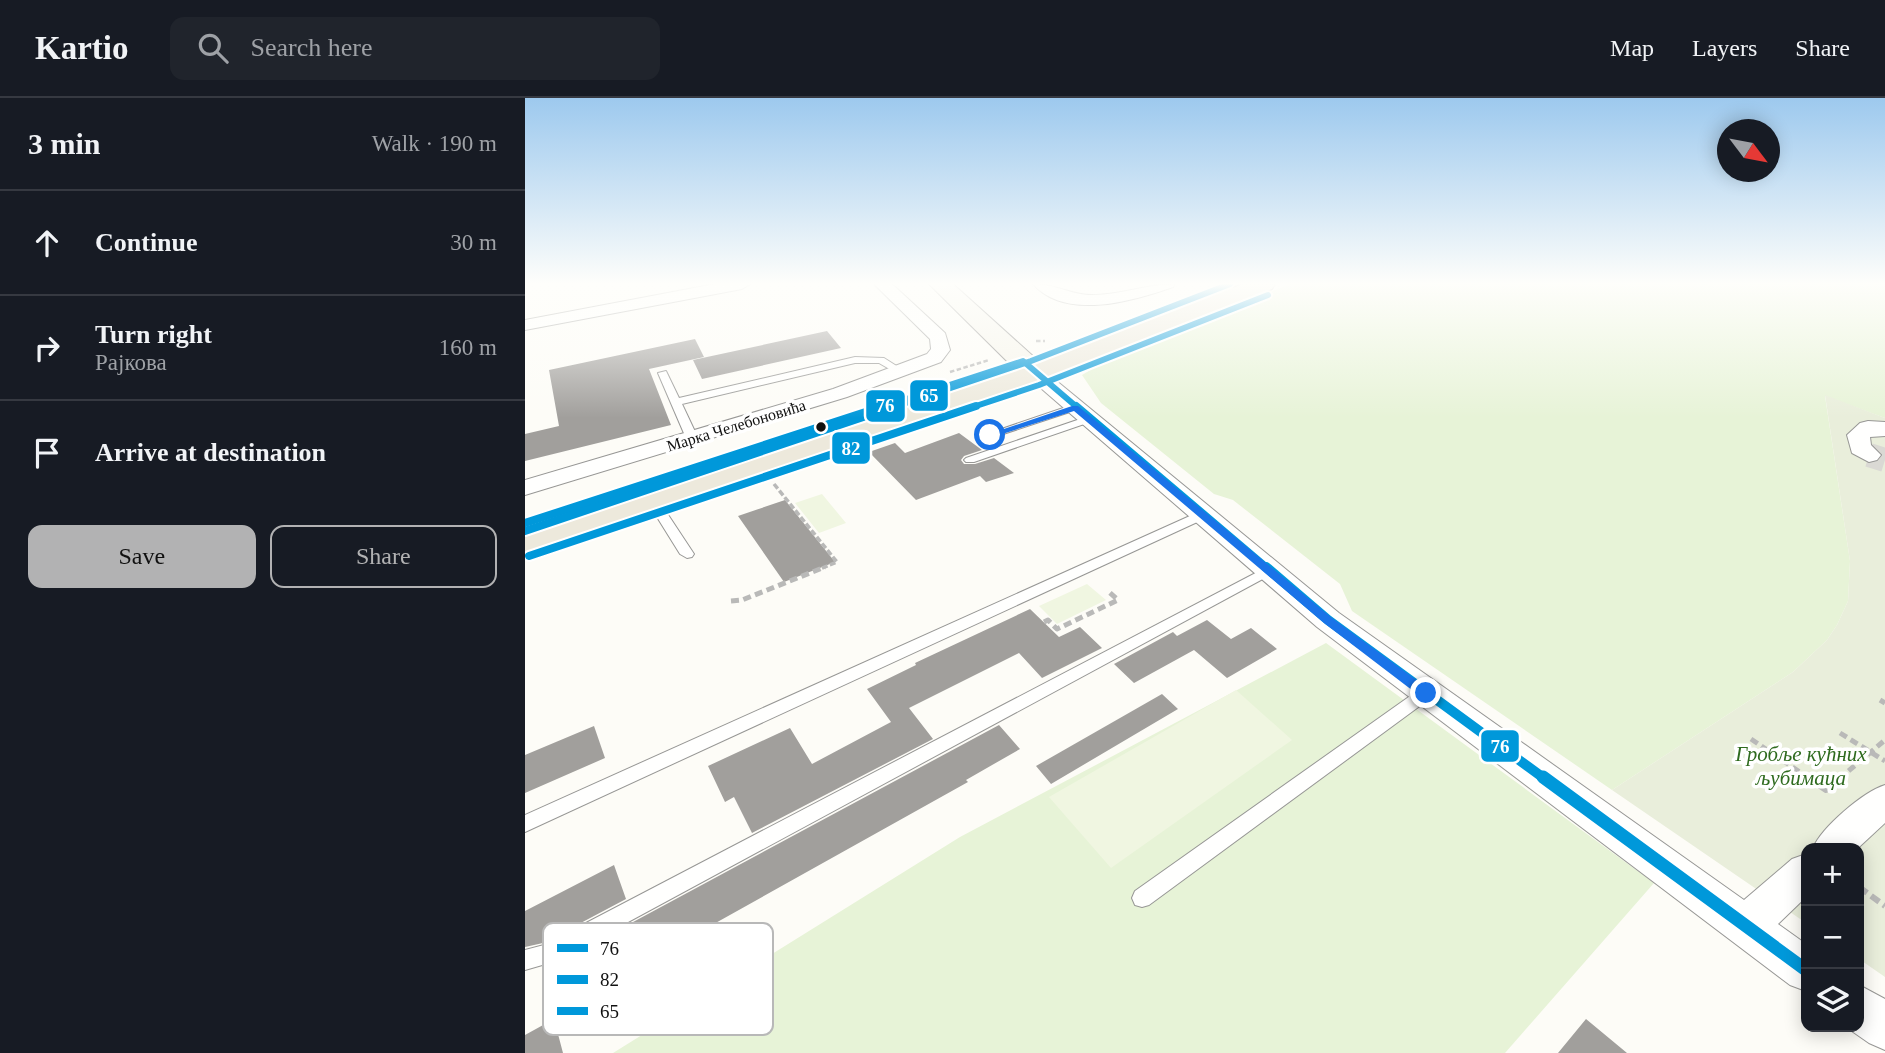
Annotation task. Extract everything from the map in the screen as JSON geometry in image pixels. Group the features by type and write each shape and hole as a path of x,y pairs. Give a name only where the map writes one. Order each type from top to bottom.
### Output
{"main road":[{"path":"988,329 1029,367"},
{"name":"Марка Челебоновића","path":"525,523 1029,367 1121,329"},
{"name":"Марка Челебоновића","path":"525,544 1138,329"}],"street":[{"name":"Марка Челебоновића","path":"525,488 926,363 941,350 939,337 930,329"},
{"path":"1029,367 1328,620 1805,969"},
{"path":"1869,455 1860,448 1858,435 1868,428 1885,429"},
{"path":"1838,843 1885,800"},
{"path":"1746,926 1801,876"},
{"path":"1864,1012 1885,1027"}],"lane":[{"path":"676,402 855,360 881,360 901,372"},
{"path":"663,373 692,438"},
{"path":"990,435 1082,413"},
{"path":"970,460 1082,413"},
{"path":"653,501 687,554"},
{"path":"525,824 1201,514"},
{"path":"606,923 1269,570"},
{"path":"1142,898 1426,693"},
{"path":"525,960 543,955"}],"path":[{"path":"731,601 742,600 837,562 769,477"},
{"path":"1044,622 1048,620 1057,629 1118,600 1108,591"},
{"path":"1840,733 1885,761"},
{"path":"1751,739 1826,790 1885,740"},
{"path":"1864,891 1885,906"}],"green space":[{"path":"1184,329 1885,329 1885,418 1825,396 1850,561 1848,601 1827,640 1793,672 1612,790 1352,611 1340,584 1233,500 1214,494 1101,403 1082,375 1106,361"},
{"name":"Гробље кућних љубимаца","path":"1825,395 1885,418 1885,977 1864,962 1864,843 1801,843 1801,920 1612,790 1793,672 1827,640 1848,601 1850,561"},
{"path":"822,494 846,523 819,533 795,503"},
{"path":"1087,584 1106,600 1057,624 1039,606"},
{"path":"1326,643 1654,883 1505,1053 613,1053 642,1035 773,1035 773,953 960,837"},
{"path":"1236,690 1292,740 1111,868 1049,797"}],"building":[{"path":"827,331 841,348 702,379 693,360"},
{"path":"695,339 704,357 649,369 671,425 525,461 525,434 559,426 549,370"},
{"path":"959,433 982,450 964,456 961,460 964,464 975,464 994,458 1014,473 986,482 980,476 916,500 869,452 895,443 905,453"},
{"path":"785,500 835,562 784,582 738,516"},
{"path":"1030,609 1059,637 1080,627 1102,648 1042,678 1019,653 909,708 933,739 752,833 734,797 725,802 708,766 790,728 812,764 891,722 867,689 916,665 915,663"},
{"path":"1207,620 1231,639 1251,628 1277,649 1227,678 1194,650 1134,683 1114,664 1173,632 1177,636"},
{"path":"1162,694 1178,709 1051,784 1036,766"},
{"path":"999,725 1020,749 966,780 968,782 715,923 631,923"},
{"path":"594,726 605,758 525,793 525,755"},
{"path":"614,865 626,899 581,923 543,923 543,943 525,947 525,911"},
{"path":"1586,1019 1627,1053 1558,1053"},
{"path":"543,1025 543,1035 558,1035 563,1053 525,1053 525,1035"}],"tunnel":[{"path":"1869,455 1885,460"}],"transit line":[{"name":"65","path":"525,531 1031,361 1115,329"},
{"name":"82","path":"529,556 1039,385 1183,329"},
{"name":"76","path":"525,523 1023,361 1328,620 1805,969"}],"route":[{"path":"990,435 1075,407 1328,620 1426,693"}]}
